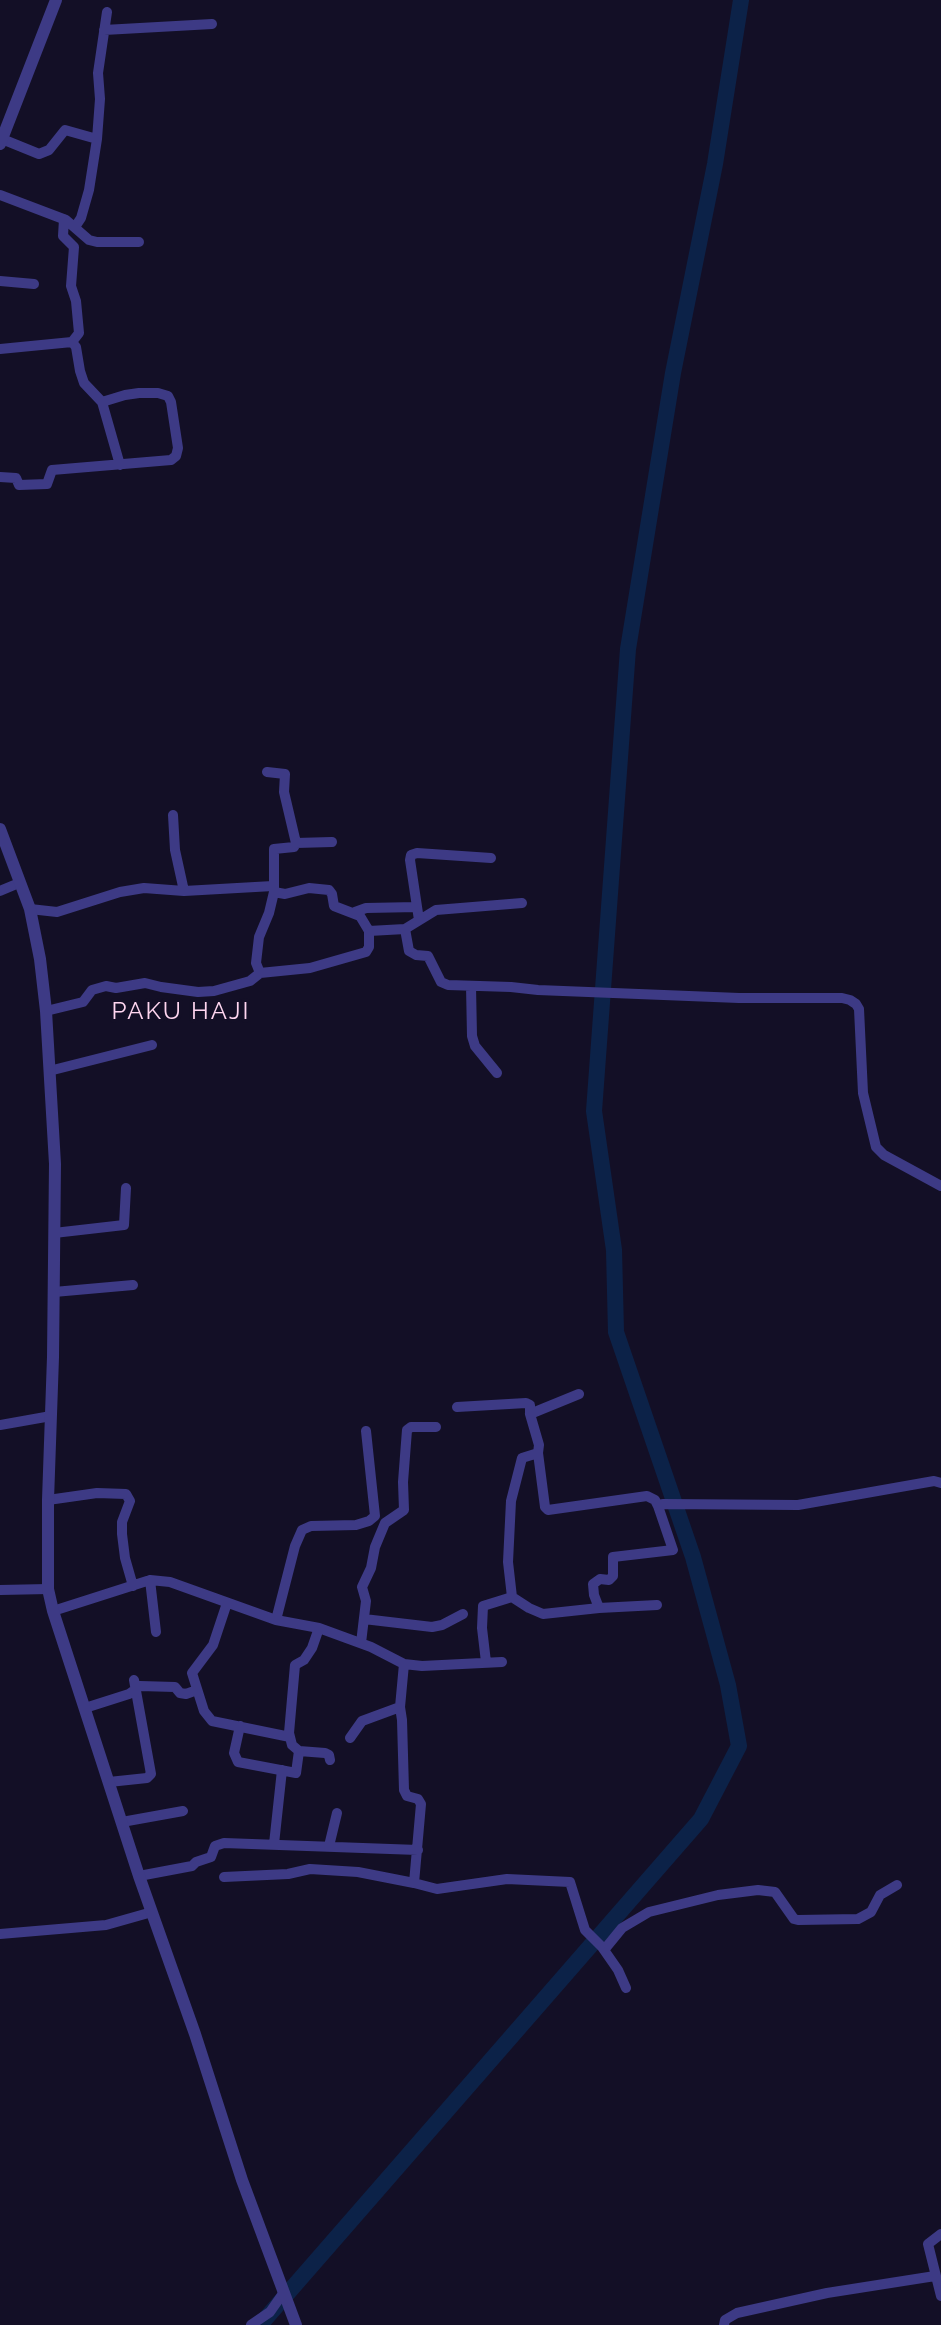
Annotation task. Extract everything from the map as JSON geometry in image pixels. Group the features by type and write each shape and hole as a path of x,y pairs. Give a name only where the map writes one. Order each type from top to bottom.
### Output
{"street":[{"path":"56,0 1,142 39,155 49,150 65,130 97,139"},
{"path":"75,227 81,218 89,190 97,139 100,99 98,73 107,12"},
{"path":"104,30 212,24"},
{"path":"0,195 64,219 89,240 139,242"},
{"path":"0,349 72,342 79,332 76,301 71,286 74,247 63,236 64,219"},
{"path":"0,281 34,284"},
{"path":"72,342 76,346 85,383 102,402 120,465"},
{"path":"0,477 16,478 19,485 47,484 52,470 171,460 176,456 178,447 168,396 139,393 102,402"},
{"path":"267,772 285,774 284,792 296,844"},
{"path":"173,815 174,844 184,891"},
{"path":"0,829 30,909 40,959 46,1011 54,1164 48,1589 139,1876 242,2180 295,2322"},
{"path":"261,973 256,966 257,949 273,889 274,849 294,847 296,844 332,842"},
{"path":"419,920 410,860 413,854 491,858"},
{"path":"0,891 19,883"},
{"path":"30,909 57,912 120,892 144,888 184,891 273,889 285,894 309,888 325,889 331,891 334,906 355,912 369,931 369,947 365,953 310,968 261,973 242,984 214,991 173,989 145,983 116,988 106,986 93,989 83,1002 46,1011"},
{"path":"369,931 405,929 436,910 522,903"},
{"path":"355,912 366,908 417,907"},
{"path":"405,929 409,951 428,956 441,982 471,986 600,992 850,1000 859,1009 863,1093 876,1147 884,1155 941,1186"},
{"path":"471,986 472,1036 475,1046 496,1073"},
{"path":"49,1071 152,1045"},
{"path":"54,1233 124,1225 126,1188"},
{"path":"54,1292 133,1285"},
{"path":"530,1413 579,1394"},
{"path":"457,1408 526,1403 531,1406 530,1413 539,1445 545,1507 548,1510 647,1496 661,1505 673,1550 613,1557 612,1578 600,1579 593,1584 598,1608"},
{"path":"0,1425 51,1416"},
{"path":"361,1643 366,1600 362,1587 385,1523 404,1510 407,1430 411,1427 436,1427"},
{"path":"366,1431 375,1514 369,1521"},
{"path":"512,1597 508,1562 511,1501 522,1458 538,1453"},
{"path":"661,1505 798,1505 934,1480 941,1483"},
{"path":"48,1500 97,1493 126,1494 130,1501 122,1522 122,1534 133,1586"},
{"path":"276,1620 302,1530 311,1527 356,1525 369,1521 385,1523"},
{"path":"150,1580 156,1632"},
{"path":"53,1611 150,1580 170,1582 276,1620 319,1628 361,1643 404,1664 502,1662"},
{"path":"0,1590 48,1589"},
{"path":"512,1597 543,1614 657,1605"},
{"path":"486,1662 482,1628 483,1606 512,1597"},
{"path":"227,1603 213,1645 192,1670 204,1711 212,1721 290,1737"},
{"path":"364,1619 432,1628 463,1614"},
{"path":"319,1628 317,1639 308,1654 295,1665 290,1737 292,1745 299,1751 325,1753 330,1760"},
{"path":"404,1664 400,1707 404,1745 404,1790 407,1796 418,1799 421,1804 414,1883"},
{"path":"135,1684 175,1686 180,1693 186,1694 197,1689"},
{"path":"85,1707 129,1694 135,1684"},
{"path":"109,1782 150,1776 135,1684"},
{"path":"350,1738 362,1721 400,1707"},
{"path":"240,1726 234,1753 238,1762 296,1773 299,1751"},
{"path":"274,1844 282,1770"},
{"path":"122,1822 183,1811"},
{"path":"329,1846 337,1813"},
{"path":"139,1876 192,1866 195,1862 211,1857 213,1849 219,1844 418,1850"},
{"path":"224,1877 288,1874 310,1869 358,1872 437,1889 507,1880 570,1882 585,1930 618,1970 626,1988"},
{"path":"603,1949 622,1927 637,1917 718,1895 758,1890 775,1892 794,1919 858,1919 871,1912 880,1895 897,1885"},
{"path":"0,1934 106,1925 152,1912"},
{"path":"941,2234 928,2244 941,2296"},
{"path":"724,2325 725,2320 737,2313 827,2293 935,2276"},
{"path":"253,2325 270,2312 284,2293"}],"waterway":[{"path":"260,2325 701,1819 739,1746 728,1685 693,1557 616,1332 614,1250 594,1111 628,649 673,373 715,164 741,0"}],"district":[{"name":"PAKU HAJI","path":"181,1012"}]}
